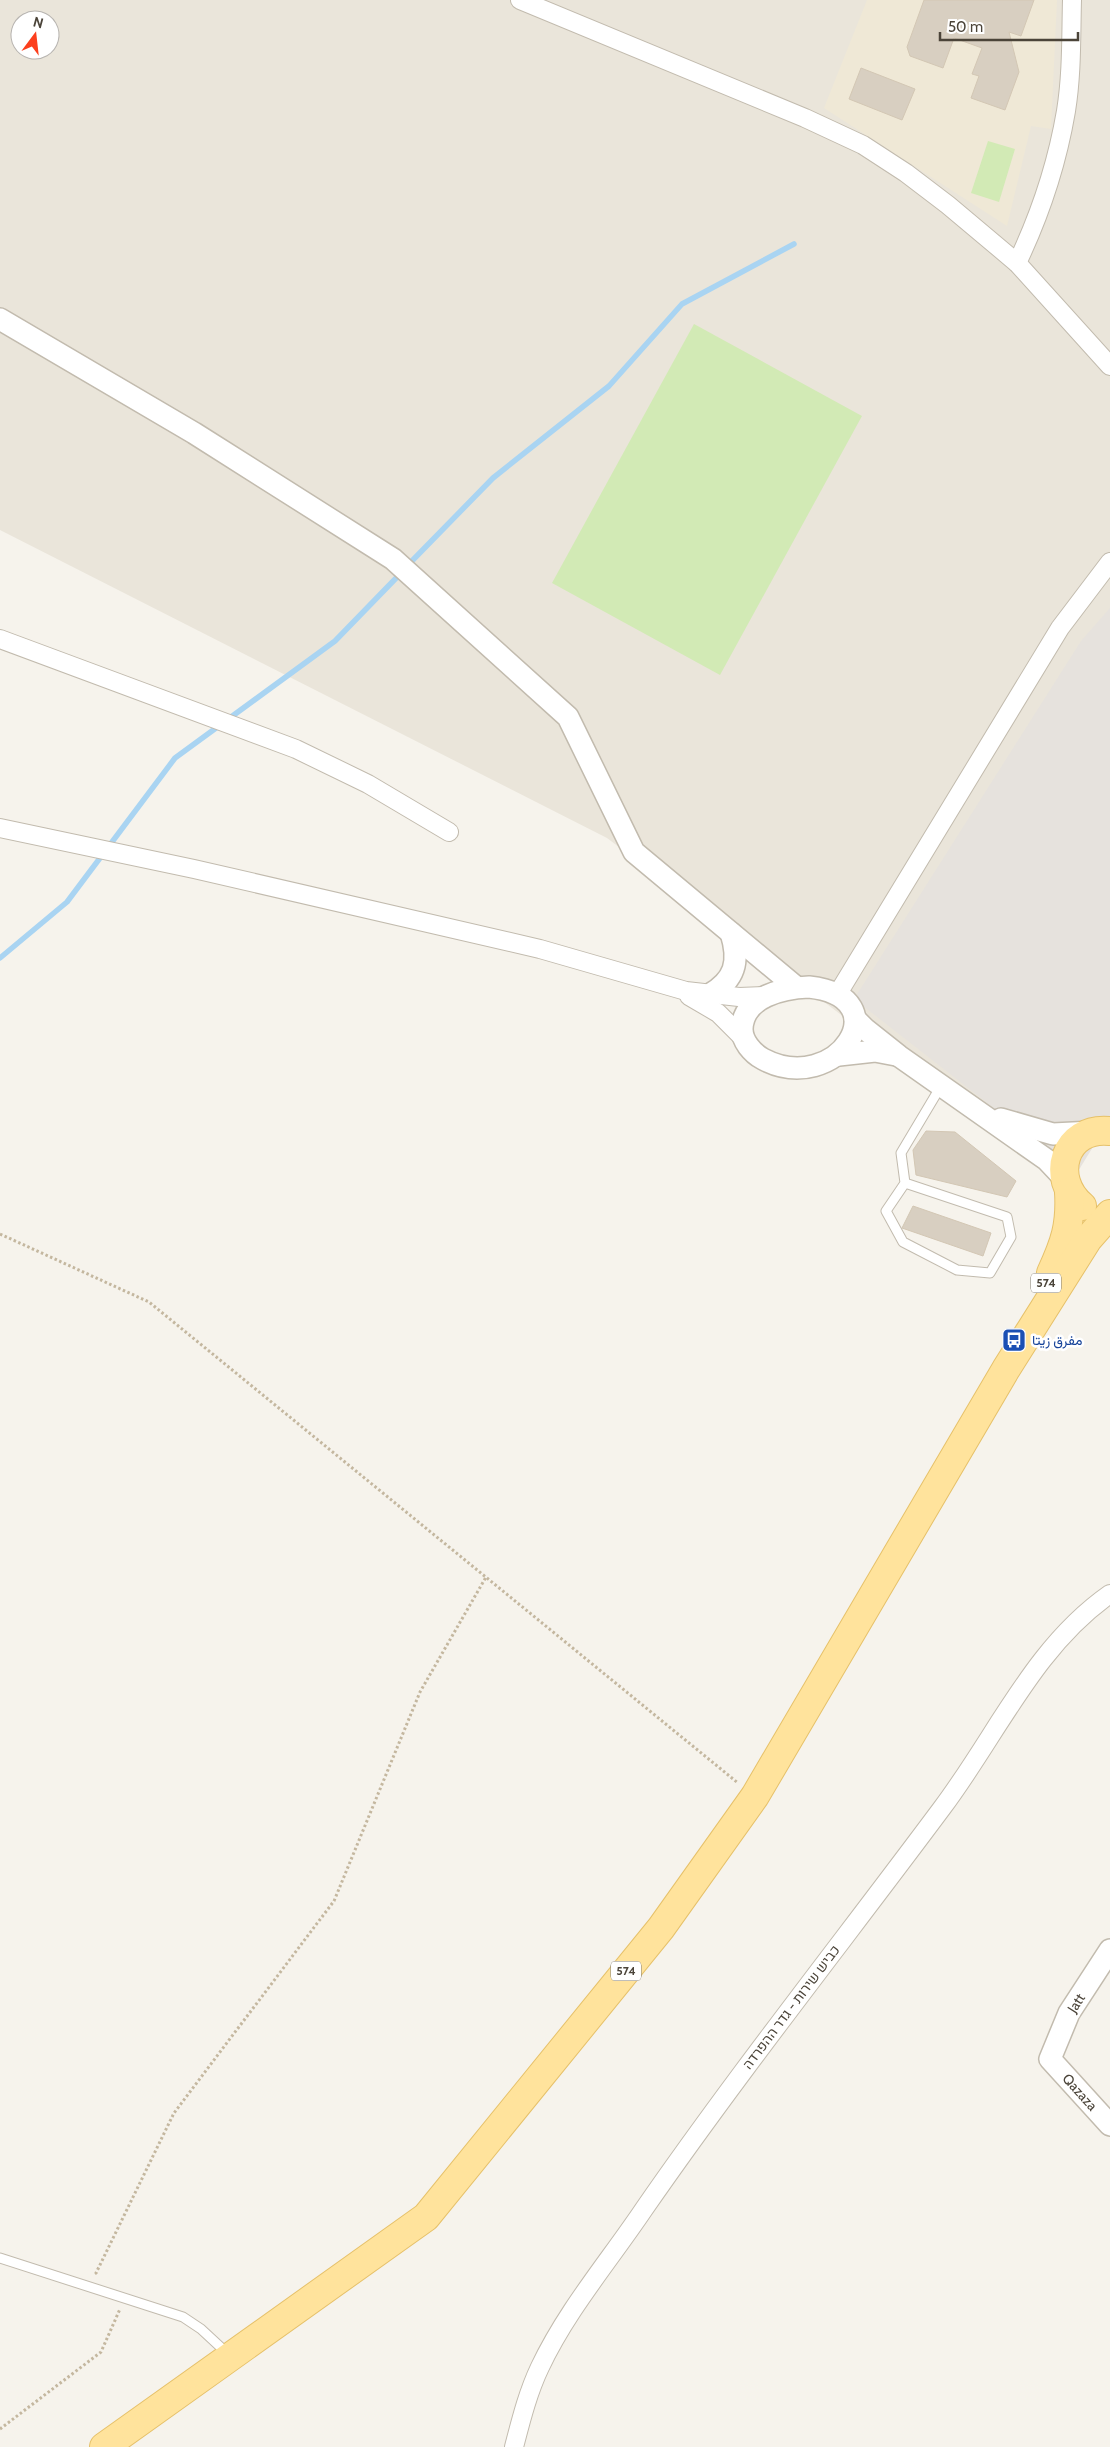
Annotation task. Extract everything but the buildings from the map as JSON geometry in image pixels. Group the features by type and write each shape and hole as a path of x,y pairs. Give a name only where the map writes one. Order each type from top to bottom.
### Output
{"main road":[{"name":"574","path":"1006,1369 1064,1246 1069,1226 1065,1157 1072,1145 1082,1136 1106,1131"},
{"name":"574","path":"1066,1185 1081,1205 1094,1211 1110,1213"},
{"name":"574","path":"104,2447 426,2217 661,1928 755,1796 1006,1369 1088,1239 1110,1213"}],"street":[{"path":"520,0 796,115 863,145 906,173 948,205 1017,263 1110,366"},
{"path":"1017,263 1046,193 1064,119 1070,76 1072,0"},
{"path":"0,319 194,433 393,559 568,717 634,852 796,987"},
{"path":"836,995 1060,628 1110,562"},
{"path":"0,639 296,749 368,784 449,832"},
{"path":"0,828 194,869 540,949 678,989 710,995 766,996 796,987 821,988 848,1003 856,1019 871,1034 899,1056 1047,1160 1066,1185"},
{"path":"710,995 722,988 732,975 736,960 736,947 731,933"},
{"path":"678,989 718,1013 758,1056 782,1067 813,1066 839,1055 875,1051 899,1056"},
{"path":"745,1040 742,1031 746,1014 753,1005 766,996"},
{"path":"839,1055 854,1034 856,1019"},
{"path":"982,1113 1053,1134 1106,1131"},
{"name":"כביש שירות - גדר ההפרדה","path":"514,2447 538,2370 551,2345 581,2298 745,2068 954,1792 1040,1662 1073,1624 1110,1594"},
{"name":"Jatt","path":"1050,2059 1069,2013 1110,1950"},
{"name":"Qazaza","path":"1050,2059 1110,2125"}],"lane":[{"path":"905,1183 1007,1217 1011,1237 990,1273 957,1270 903,1242 886,1211 905,1183 901,1153 941,1086"},
{"path":"0,2258 183,2317 201,2329 230,2356"}],"path":[{"path":"0,1234 149,1302 755,1796"},
{"path":"0,2429 101,2352 125,2298 96,2273 174,2112 334,1901 420,1692 486,1577"}],"shaded area":[{"path":"0,0 1110,0 1110,1048 1028,1156 607,838 0,530"},
{"path":"867,0 1057,0 1051,129 1031,126 1007,226 824,108"},
{"path":"1110,608 1110,1119 1077,1173 854,999 1081,641"}],"green space":[{"path":"988,141 1015,149 999,202 971,193"},
{"path":"694,324 862,416 720,675 552,583"}],"waterway":[{"path":"407,566 493,478 609,386 682,304 794,244"},
{"path":"0,958 67,902 175,758 335,641 401,573"}],"place":[{"name":"مفرق زيتا","path":"1014,1340"}]}
